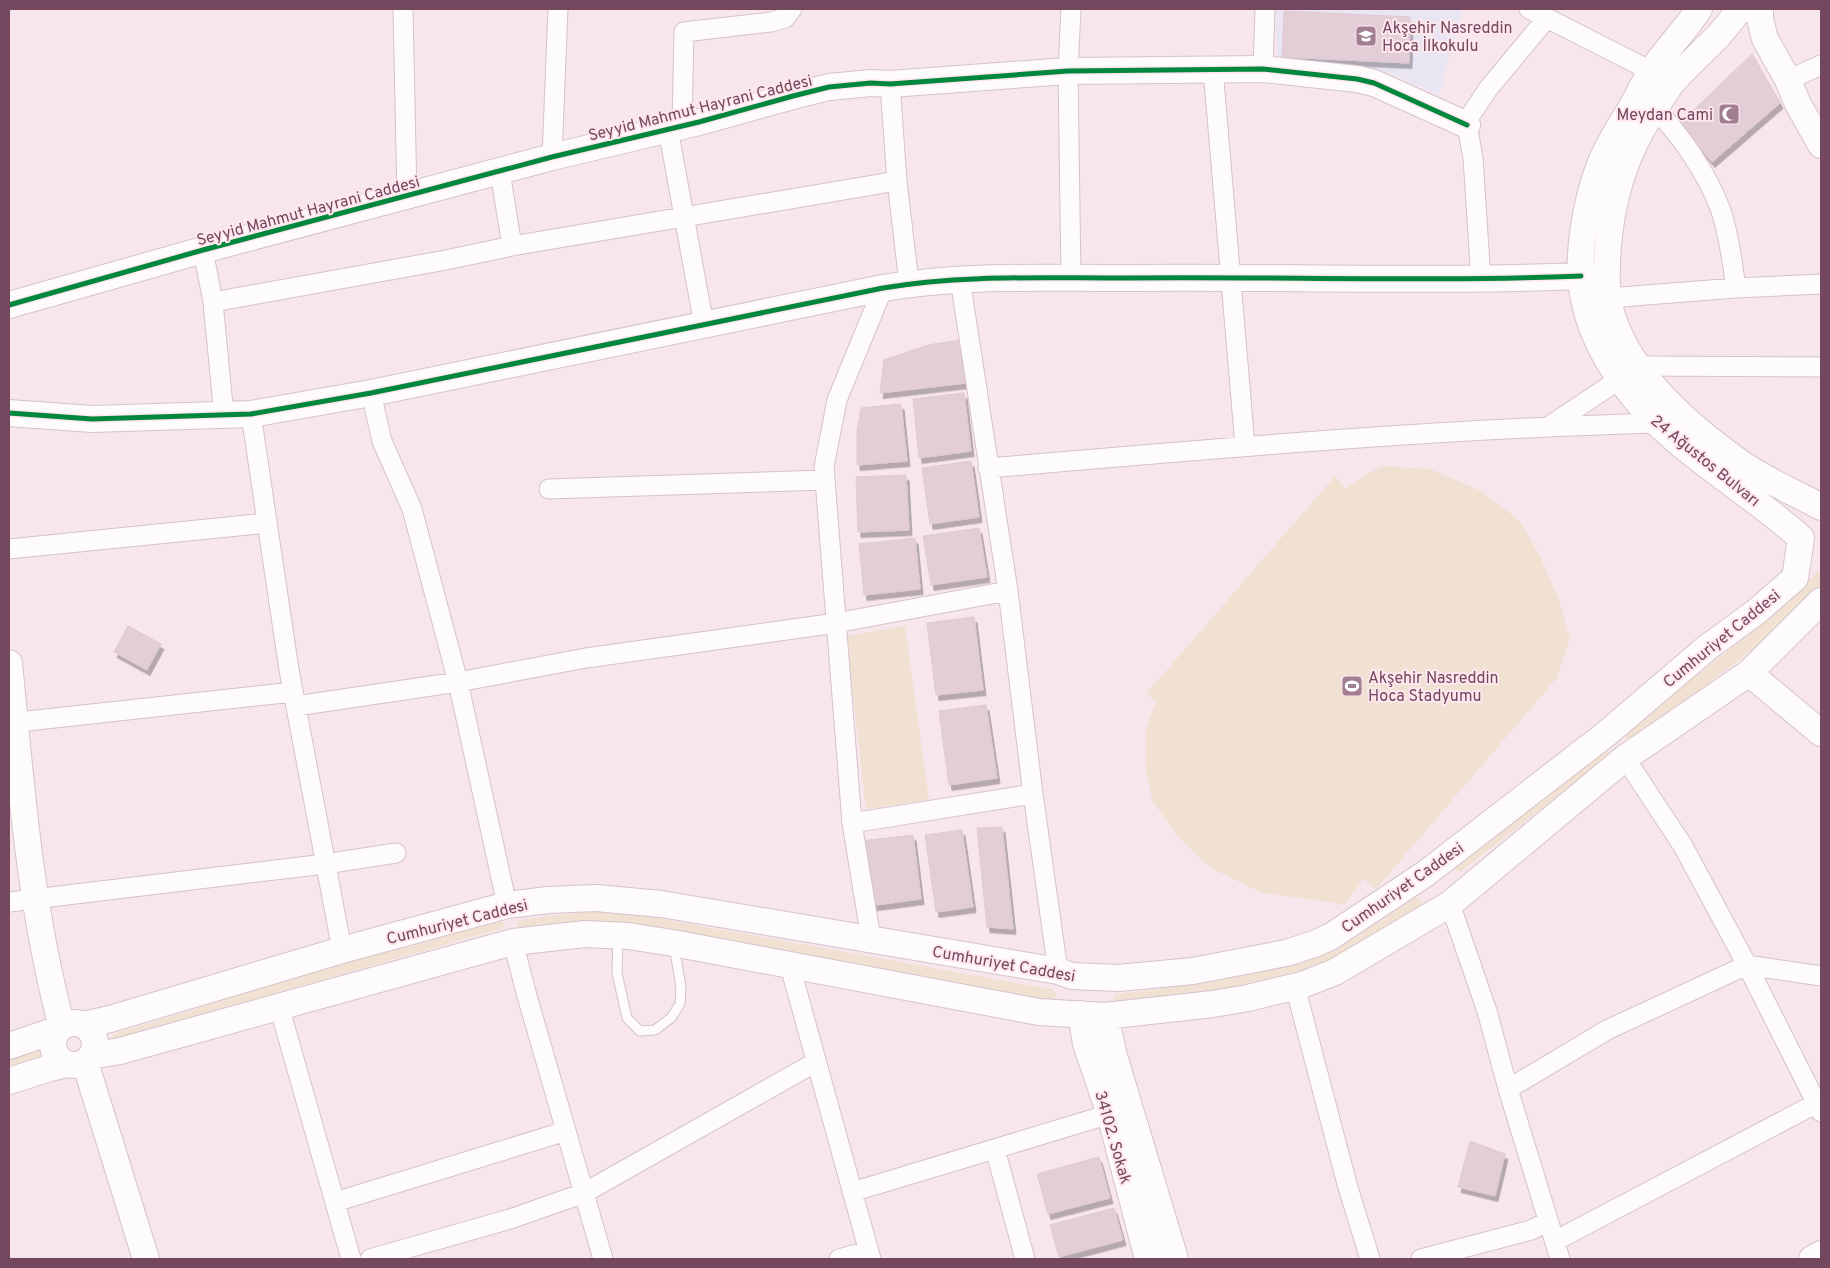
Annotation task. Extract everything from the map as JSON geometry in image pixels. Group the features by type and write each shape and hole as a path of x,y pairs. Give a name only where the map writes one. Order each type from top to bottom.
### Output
{"main road":[{"name":"24 Ağustos Bulvarı","path":"1699,9 1652,71 1601,161 1587,209 1583,235 1581,276 1583,298 1598,343 1628,372 1656,389 1681,414 1738,462 1821,507"},
{"name":"24 Ağustos Bulvarı","path":"1740,9 1720,34 1671,84 1654,109 1627,162 1614,202 1608,247 1608,298 1628,372 1640,405 1657,423 1698,458 1750,498 1773,513 1810,552"},
{"path":"1760,9 1760,19 1765,39 1821,144"},
{"name":"Seyyid Mahmut Hayrani Caddesi","path":"9,305 203,250 408,197 552,157 675,128 757,105 829,88 871,83 890,84 1068,71 1263,69 1357,79 1374,83 1467,125"},
{"path":"9,413 92,419 251,414 370,393 909,283 960,279 1232,277 1481,280 1581,276"},
{"name":"Cumhuriyet Caddesi","path":"9,1046 68,1027 110,1019 342,950 507,905 571,898 624,900 661,904 1070,974 1118,978 1193,971 1286,953 1314,944 1330,936 1425,874 1606,734 1708,647 1756,612 1810,552"},
{"name":"Cumhuriyet Caddesi","path":"9,1081 50,1068 120,1051 513,942 585,934 673,943 1039,1012 1093,1015 1213,1004 1248,998 1295,986 1335,972 1450,904 1625,758 1749,672 1821,601"},
{"path":"9,663 12,723 35,899 43,947 68,1027"},
{"path":"1749,672 1821,733"},
{"path":"1606,734 1625,758"},
{"path":"1425,874 1450,904"},
{"path":"507,905 513,942"},
{"path":"1070,974 1093,1015"},
{"name":"34102. Sokak","path":"1093,1015 1086,1044 1110,1114 1148,1259"},
{"name":"34102. Sokak","path":"1093,1015 1114,1056 1175,1259"},
{"path":"68,1027 53,1040 54,1052 57,1057 81,1061"},
{"path":"68,1027 91,1032 93,1036 95,1047 81,1061"},
{"path":"81,1061 146,1259"},
{"path":"1812,1259 1821,1254"}],"street":[{"path":"403,9 408,197"},
{"path":"552,157 558,9"},
{"path":"704,325 685,216 675,128 684,32 771,22 785,18 792,9"},
{"path":"1071,9 1068,71 1071,278"},
{"path":"1263,69 1264,9"},
{"path":"1528,9 1652,71"},
{"path":"1481,280 1473,158 1467,125 1470,116 1488,89 1547,18"},
{"path":"1788,80 1821,65"},
{"path":"1213,69 1245,446"},
{"path":"890,84 896,181 909,283"},
{"path":"1654,109 1671,125 1706,180 1720,209 1736,288"},
{"path":"500,172 512,246"},
{"path":"213,302 446,260 512,246 896,181"},
{"path":"203,250 213,302 224,416"},
{"path":"960,279 1008,591 1033,794 1070,974"},
{"path":"1608,298 1736,288 1821,284"},
{"path":"871,939 852,822 824,467 837,400 883,288"},
{"path":"1551,426 1628,372 1821,367"},
{"path":"370,393 382,441 412,510 458,682 507,905"},
{"path":"251,414 295,699 342,950"},
{"path":"988,468 1245,446 1551,426 1657,423"},
{"path":"549,489 825,480"},
{"path":"9,549 267,523"},
{"path":"12,723 295,699 458,682 586,658 836,623 1008,591"},
{"path":"1555,1241 1819,1107 1747,965 1683,846 1625,758"},
{"path":"852,822 1033,794"},
{"path":"9,902 326,864 396,853"},
{"path":"1450,904 1487,1011 1547,1222 1560,1259"},
{"path":"513,942 524,988 603,1259"},
{"path":"792,965 793,977 869,1255 839,1259"},
{"path":"1508,1088 1607,1030 1747,965 1821,976"},
{"path":"1295,986 1347,1184 1370,1259"},
{"path":"279,1006 351,1259"},
{"path":"381,1258 510,1219 584,1193 816,1062"},
{"path":"852,1192 1110,1114"},
{"path":"335,1202 566,1131"},
{"path":"995,1149 1025,1259"},
{"path":"1421,1259 1531,1230 1547,1222"}],"lane":[{"path":"618,936 617,973 627,1018 640,1031 655,1030 671,1018 680,1004 682,988 673,943"}],"shaded area":[{"name":"Akşehir Nasreddin Hoca İlkokulu","path":"1275,9 1463,9 1439,95 1389,73 1278,64"},
{"name":"Akşehir Nasreddin Hoca Stadyumu","path":"1381,466 1430,469 1481,491 1519,520 1540,556 1560,603 1570,639 1556,679 1376,889 1364,878 1345,904 1262,893 1211,868 1176,835 1152,800 1145,764 1146,728 1156,702 1147,693 1335,476 1345,489"},
{"path":"1821,569 1821,595 1633,741 1625,736 1625,732 1743,639 1795,595"},
{"path":"905,626 929,800 866,809 846,636"},
{"path":"1604,749 1609,752 1609,756 1460,872 1454,869 1453,866"},
{"path":"1415,898 1418,898 1423,903 1421,907 1322,968 1223,991 1114,1003 1115,994 1168,988 1279,969 1302,963 1343,945"},
{"path":"582,912 651,917 1050,989 1056,992 1056,996 1051,1000 621,923 571,922 520,929 516,923 519,920"},
{"path":"501,919 504,925 503,928 115,1039 112,1038 114,1034 199,1008 250,989"},
{"path":"47,1048 50,1049 51,1054 9,1067 9,1059"}],"building":[{"path":"1284,11 1410,17 1409,63 1282,57"},
{"name":"Meydan Cami","path":"1752,54 1780,103 1712,162 1679,124"},
{"path":"959,340 966,383 880,393 884,360 928,345"},
{"path":"964,393 971,451 919,458 913,399"},
{"path":"901,404 907,461 857,465 857,432 861,408"},
{"path":"971,461 979,517 930,524 922,468"},
{"path":"906,475 909,530 858,532 856,477"},
{"path":"979,528 987,577 931,585 923,536"},
{"path":"915,538 920,589 864,595 859,544"},
{"path":"974,617 983,690 936,695 927,623"},
{"path":"128,626 161,644 147,670 114,652"},
{"path":"986,705 997,778 949,785 939,711"},
{"path":"1002,827 1013,929 987,927 977,828"},
{"path":"962,830 973,907 936,912 925,835"},
{"path":"913,835 921,899 868,906 860,841"},
{"path":"1470,1141 1505,1154 1495,1196 1458,1187"},
{"path":"1099,1157 1110,1198 1048,1214 1037,1174"},
{"path":"1114,1208 1123,1240 1059,1257 1050,1225"}],"cycle path":[{"path":"9,305 203,250 552,157 699,122 829,87 1068,71 1263,69 1357,79 1374,83 1467,125"},
{"path":"9,413 92,419 251,414 371,393 883,288 940,281 1026,278 1464,279 1581,276"}],"place":[{"name":"Akşehir Nasreddin Hoca İlkokulu","path":"1366,36"},
{"name":"Meydan Cami","path":"1729,114"},
{"name":"Akşehir Nasreddin Hoca Stadyumu","path":"1352,686"}]}
